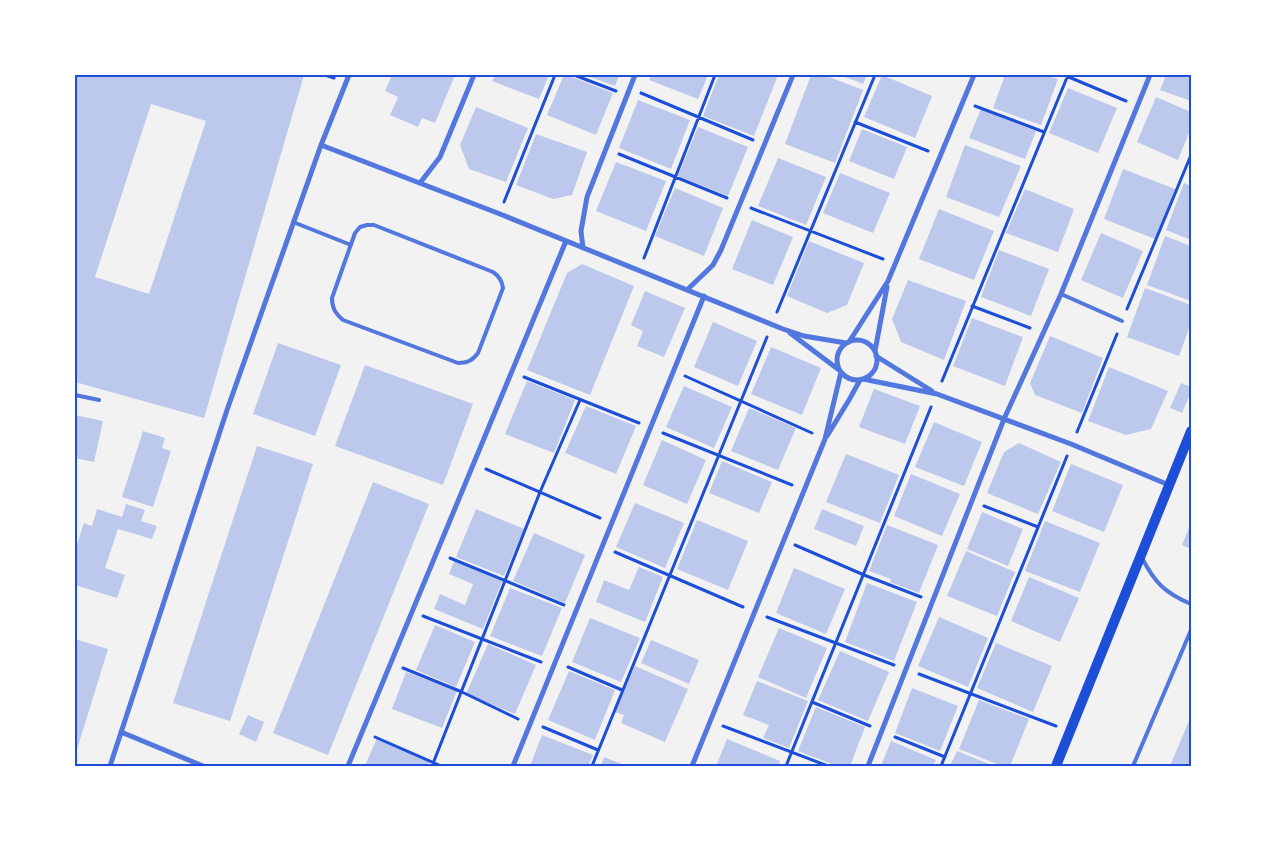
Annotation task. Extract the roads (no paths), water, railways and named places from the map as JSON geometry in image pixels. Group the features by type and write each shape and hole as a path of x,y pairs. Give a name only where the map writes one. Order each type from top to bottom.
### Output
{"main road":[{"path":"1056,766 1191,431"}],"street":[{"path":"110,766 227,410 320,145 349,75"},
{"path":"420,183 440,157 474,75"},
{"path":"583,248 582,231 587,197 635,75"},
{"path":"688,289 712,265 721,250 793,75"},
{"path":"692,766 825,438 840,371 836,363 837,355 840,348 848,342 888,281 974,75"},
{"path":"868,766 1004,419 1061,294 1150,75"},
{"path":"320,145 500,214 783,329 804,336 848,342 855,340 867,342 875,354 937,394"},
{"path":"348,766 566,241"},
{"path":"825,438 862,379 870,375 874,370 888,281"},
{"path":"513,766 704,296"},
{"path":"783,329 852,380 862,379 937,394 1072,444 1169,485"},
{"path":"121,732 204,766"}],"lane":[{"path":"293,222 351,244"},
{"path":"374,225 493,272 498,276 502,281 503,288 478,353 474,358 464,363 458,362 342,320 332,306 332,298 351,244 355,233 360,227 374,225"},
{"path":"1061,294 1122,322"},
{"path":"75,395 99,400"},
{"path":"1141,556 1152,578 1161,587 1170,594 1191,604"},
{"path":"1134,766 1191,630"},
{"path":"1186,642 1191,644"}]}
